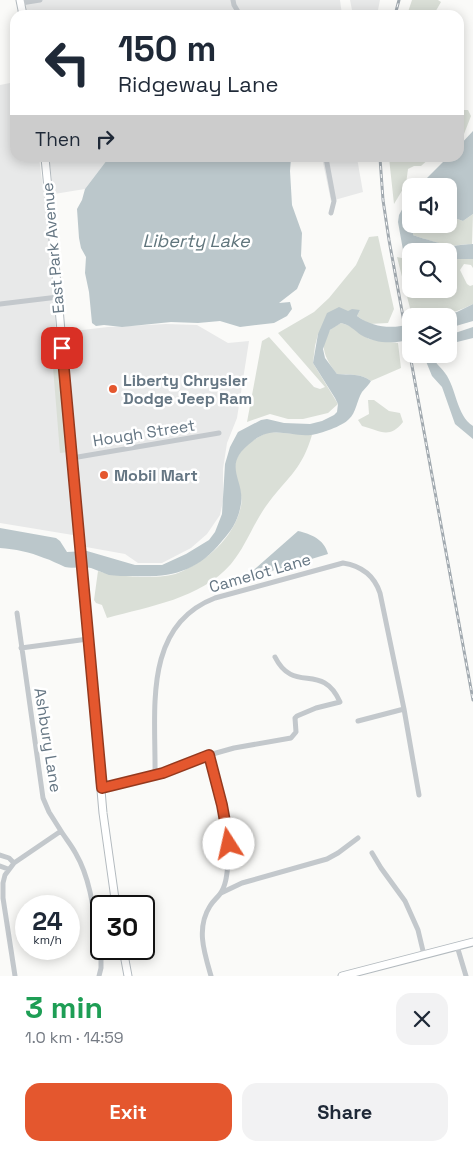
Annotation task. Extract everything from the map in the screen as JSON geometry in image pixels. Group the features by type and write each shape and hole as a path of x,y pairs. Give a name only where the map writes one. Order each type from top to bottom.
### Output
{"main road":[{"name":"East Park Avenue","path":"45,162 108,852 114,895"},
{"path":"342,976 473,942"},
{"path":"125,960 128,976"}],"street":[{"path":"20,2 40,0"},
{"path":"327,162 334,201 331,213"},
{"path":"0,304 58,296"},
{"name":"Hough Street","path":"72,458 219,433"},
{"name":"Camelot Lane","path":"155,774 158,664 166,644 181,622 199,606 215,598 343,563 359,567 370,575 378,586 404,709 419,795"},
{"name":"Ashbury Lane","path":"17,613 44,798 49,812 76,854 84,871 101,957 99,976"},
{"path":"22,648 88,639"},
{"path":"102,788 155,774 234,748 291,738 296,732 296,716 316,708 340,702 326,684 320,680 300,679 288,674 278,664 275,657"},
{"path":"358,721 404,709"},
{"path":"209,755 222,805 229,844 227,873 223,888 206,914 202,930 202,940 210,976"},
{"path":"15,976 3,898 3,882 8,869 14,863 61,831"},
{"path":"220,894 242,883 327,859 358,838"},
{"path":"372,853 405,900 418,930 424,955"},
{"path":"0,854 14,863"},
{"path":"0,866 8,869"},
{"path":"457,946 466,976"}],"shaded area":[{"path":"24,0 340,0 341,10 26,10"},
{"path":"350,0 380,0 378,10 352,10"},
{"path":"412,0 438,0 441,2 436,10 409,10"},
{"path":"10,83 10,162 40,162 49,231 56,333 108,327 166,324 197,325 228,343 249,341 237,418 227,443 223,469 223,501 220,515 207,534 191,548 162,563 138,563 125,554 86,547 85,537 0,523 0,85"},
{"path":"464,110 468,110 471,116 464,134"},
{"path":"50,162 105,162 85,189 54,194"},
{"path":"323,162 358,162 363,192 331,201"},
{"path":"389,162 426,162 421,166 414,166 408,169 407,178 402,178 402,191 394,204"},
{"path":"473,214 472,244 457,245 457,243 439,243 413,235 413,233 457,233 457,219 463,221"},
{"path":"378,236 394,309 388,323 369,324 357,316 360,310 348,311 318,334 315,346 313,363 338,404 328,413 303,419 288,419 270,414 247,422 262,341 269,337 314,387 320,389 325,387 278,333 314,312 329,298 356,265 369,237"},
{"path":"397,257 402,258 402,277"},
{"path":"457,259 473,259 473,268 471,265 464,264 460,270 467,284 473,285 473,304 457,311 457,308 410,308 407,298 457,298"},
{"path":"341,323 350,326 369,339 398,343 401,368 371,381 359,376 337,374 325,353 324,340 327,333"},
{"path":"60,366 68,452 60,453 53,367"},
{"path":"368,400 374,400 389,411 400,413 403,422 398,428 388,432 362,426 358,420 369,414"},
{"path":"269,432 312,435 304,456 294,472 264,509 242,549 231,564 205,586 173,600 107,618 102,605 94,600 98,571 138,577 170,575 189,568 209,555 226,538 241,506 242,501 235,470 239,454 248,444"}],"water":[{"path":"473,131 473,214 463,221 457,219 457,178 427,178 443,162 464,162 464,141"},
{"name":"Liberty Lake","path":"105,162 291,162 292,205 302,233 301,256 306,268 297,289 279,303 290,302 292,309 287,316 274,323 240,327 220,321 198,323 171,322 122,327 96,326 92,323 85,273 86,257 81,248 79,238 77,209 85,189"},
{"path":"402,210 402,233 413,233 413,235 440,243 402,244 398,222"},
{"path":"473,244 473,259 457,259 457,245"},
{"path":"473,304 473,321 457,326 457,312"},
{"path":"339,307 348,311 352,309 360,310 357,316 370,323 390,327 402,326 402,341 379,342 361,335 349,326 341,323 330,330 323,349 325,358 337,374 359,376 371,381 362,392 351,416 346,422 337,427 311,435 267,434 260,436 243,450 237,458 236,466 241,499 237,518 225,537 203,560 182,571 171,574 159,576 117,576 88,567 65,567 33,554 0,548 0,528 56,538 67,552 87,551 135,565 162,565 186,554 209,540 215,532 222,514 225,464 230,447 238,432 261,420 310,424 322,421 337,412 338,404 313,363 318,334 327,313"},
{"path":"473,327 473,338 457,342 457,332"},
{"path":"427,363 437,363 449,379 463,415 473,426 473,439 455,424 442,387 432,376"},
{"path":"298,531 320,541 328,554 245,579 247,576"}],"railway":[{"path":"396,10 399,0"},
{"path":"380,162 383,200 389,240 473,700"}],"place":[{"name":"Liberty Chrysler Dodge Jeep Ram","path":"113,389"},
{"name":"Mobil Mart","path":"104,475"}],"route":[{"path":"62,348 102,788 163,773 209,755 222,805 229,844"}]}
